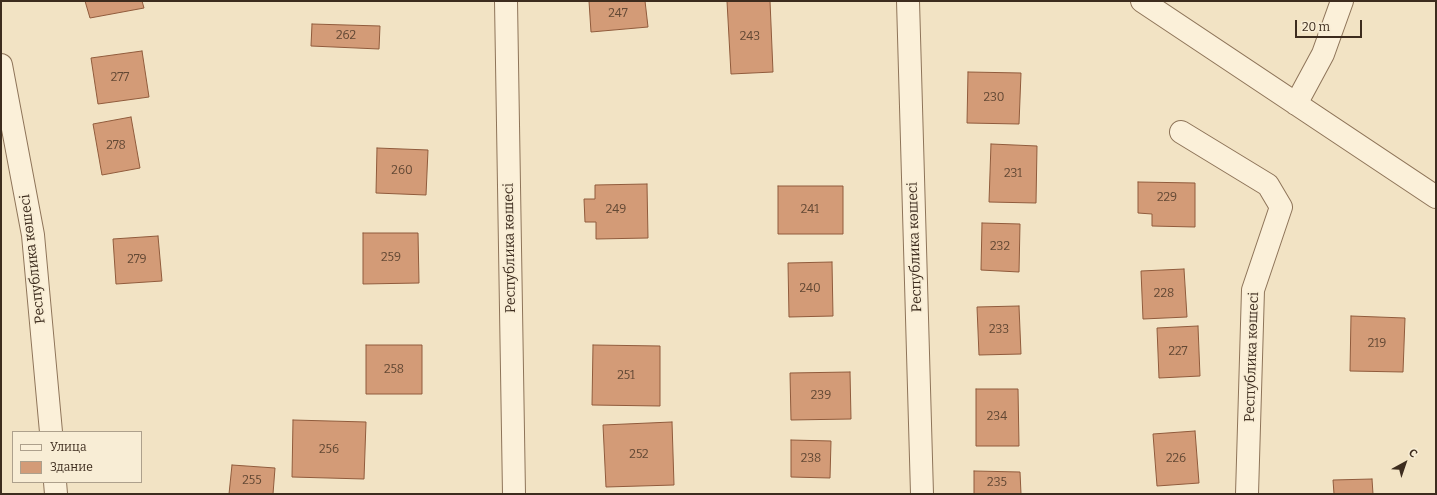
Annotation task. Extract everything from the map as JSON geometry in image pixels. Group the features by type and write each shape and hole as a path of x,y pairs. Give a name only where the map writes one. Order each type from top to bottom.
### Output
{"street":[{"name":"Республика көшесі","path":"506,1 514,494"},
{"name":"Республика көшесі","path":"908,1 922,494"},
{"path":"1142,1 1436,197"},
{"path":"1296,104 1324,54 1342,1"},
{"name":"Республика көшесі","path":"1,65 33,235 51,431"},
{"name":"Республика көшесі","path":"1181,132 1268,185 1281,207 1253,290 1247,494"},
{"path":"55,483 56,494"}],"building":[{"path":"85,1 142,1 144,8 90,18"},
{"path":"589,1 645,1 648,27 591,32"},
{"path":"727,1 770,1 773,72 731,74"},
{"path":"312,24 380,26 379,49 311,46"},
{"path":"142,51 149,97 98,104 91,58"},
{"path":"968,72 1021,73 1019,124 967,123"},
{"path":"131,117 140,168 102,175 93,124"},
{"path":"991,144 1037,146 1036,203 989,202"},
{"path":"377,148 428,150 426,195 376,193"},
{"path":"1138,182 1195,183 1195,227 1152,226 1152,214 1138,213"},
{"path":"647,184 648,238 596,239 596,222 585,222 584,199 595,199 595,185"},
{"path":"778,186 843,186 843,234 778,234"},
{"path":"982,223 1020,224 1019,272 981,270"},
{"path":"363,233 418,233 419,283 363,284"},
{"path":"158,236 162,281 116,284 113,239"},
{"path":"832,262 833,316 789,317 788,263"},
{"path":"1184,269 1187,317 1143,319 1141,271"},
{"path":"1019,306 1021,354 979,355 977,307"},
{"path":"1351,316 1405,318 1403,372 1350,371"},
{"path":"1198,326 1200,376 1159,378 1157,328"},
{"path":"366,345 422,345 422,394 366,394"},
{"path":"593,345 660,346 660,406 592,405"},
{"path":"850,372 851,419 791,420 790,373"},
{"path":"976,389 1018,389 1019,446 976,446"},
{"path":"293,420 366,422 364,479 292,477"},
{"path":"672,422 674,485 606,487 603,425"},
{"path":"1195,431 1199,483 1157,486 1153,434"},
{"path":"791,440 831,441 830,478 791,477"},
{"path":"232,465 275,468 273,494 229,494"},
{"path":"974,471 1020,472 1021,494 974,494"},
{"path":"1372,479 1373,494 1334,494 1333,480"}]}
